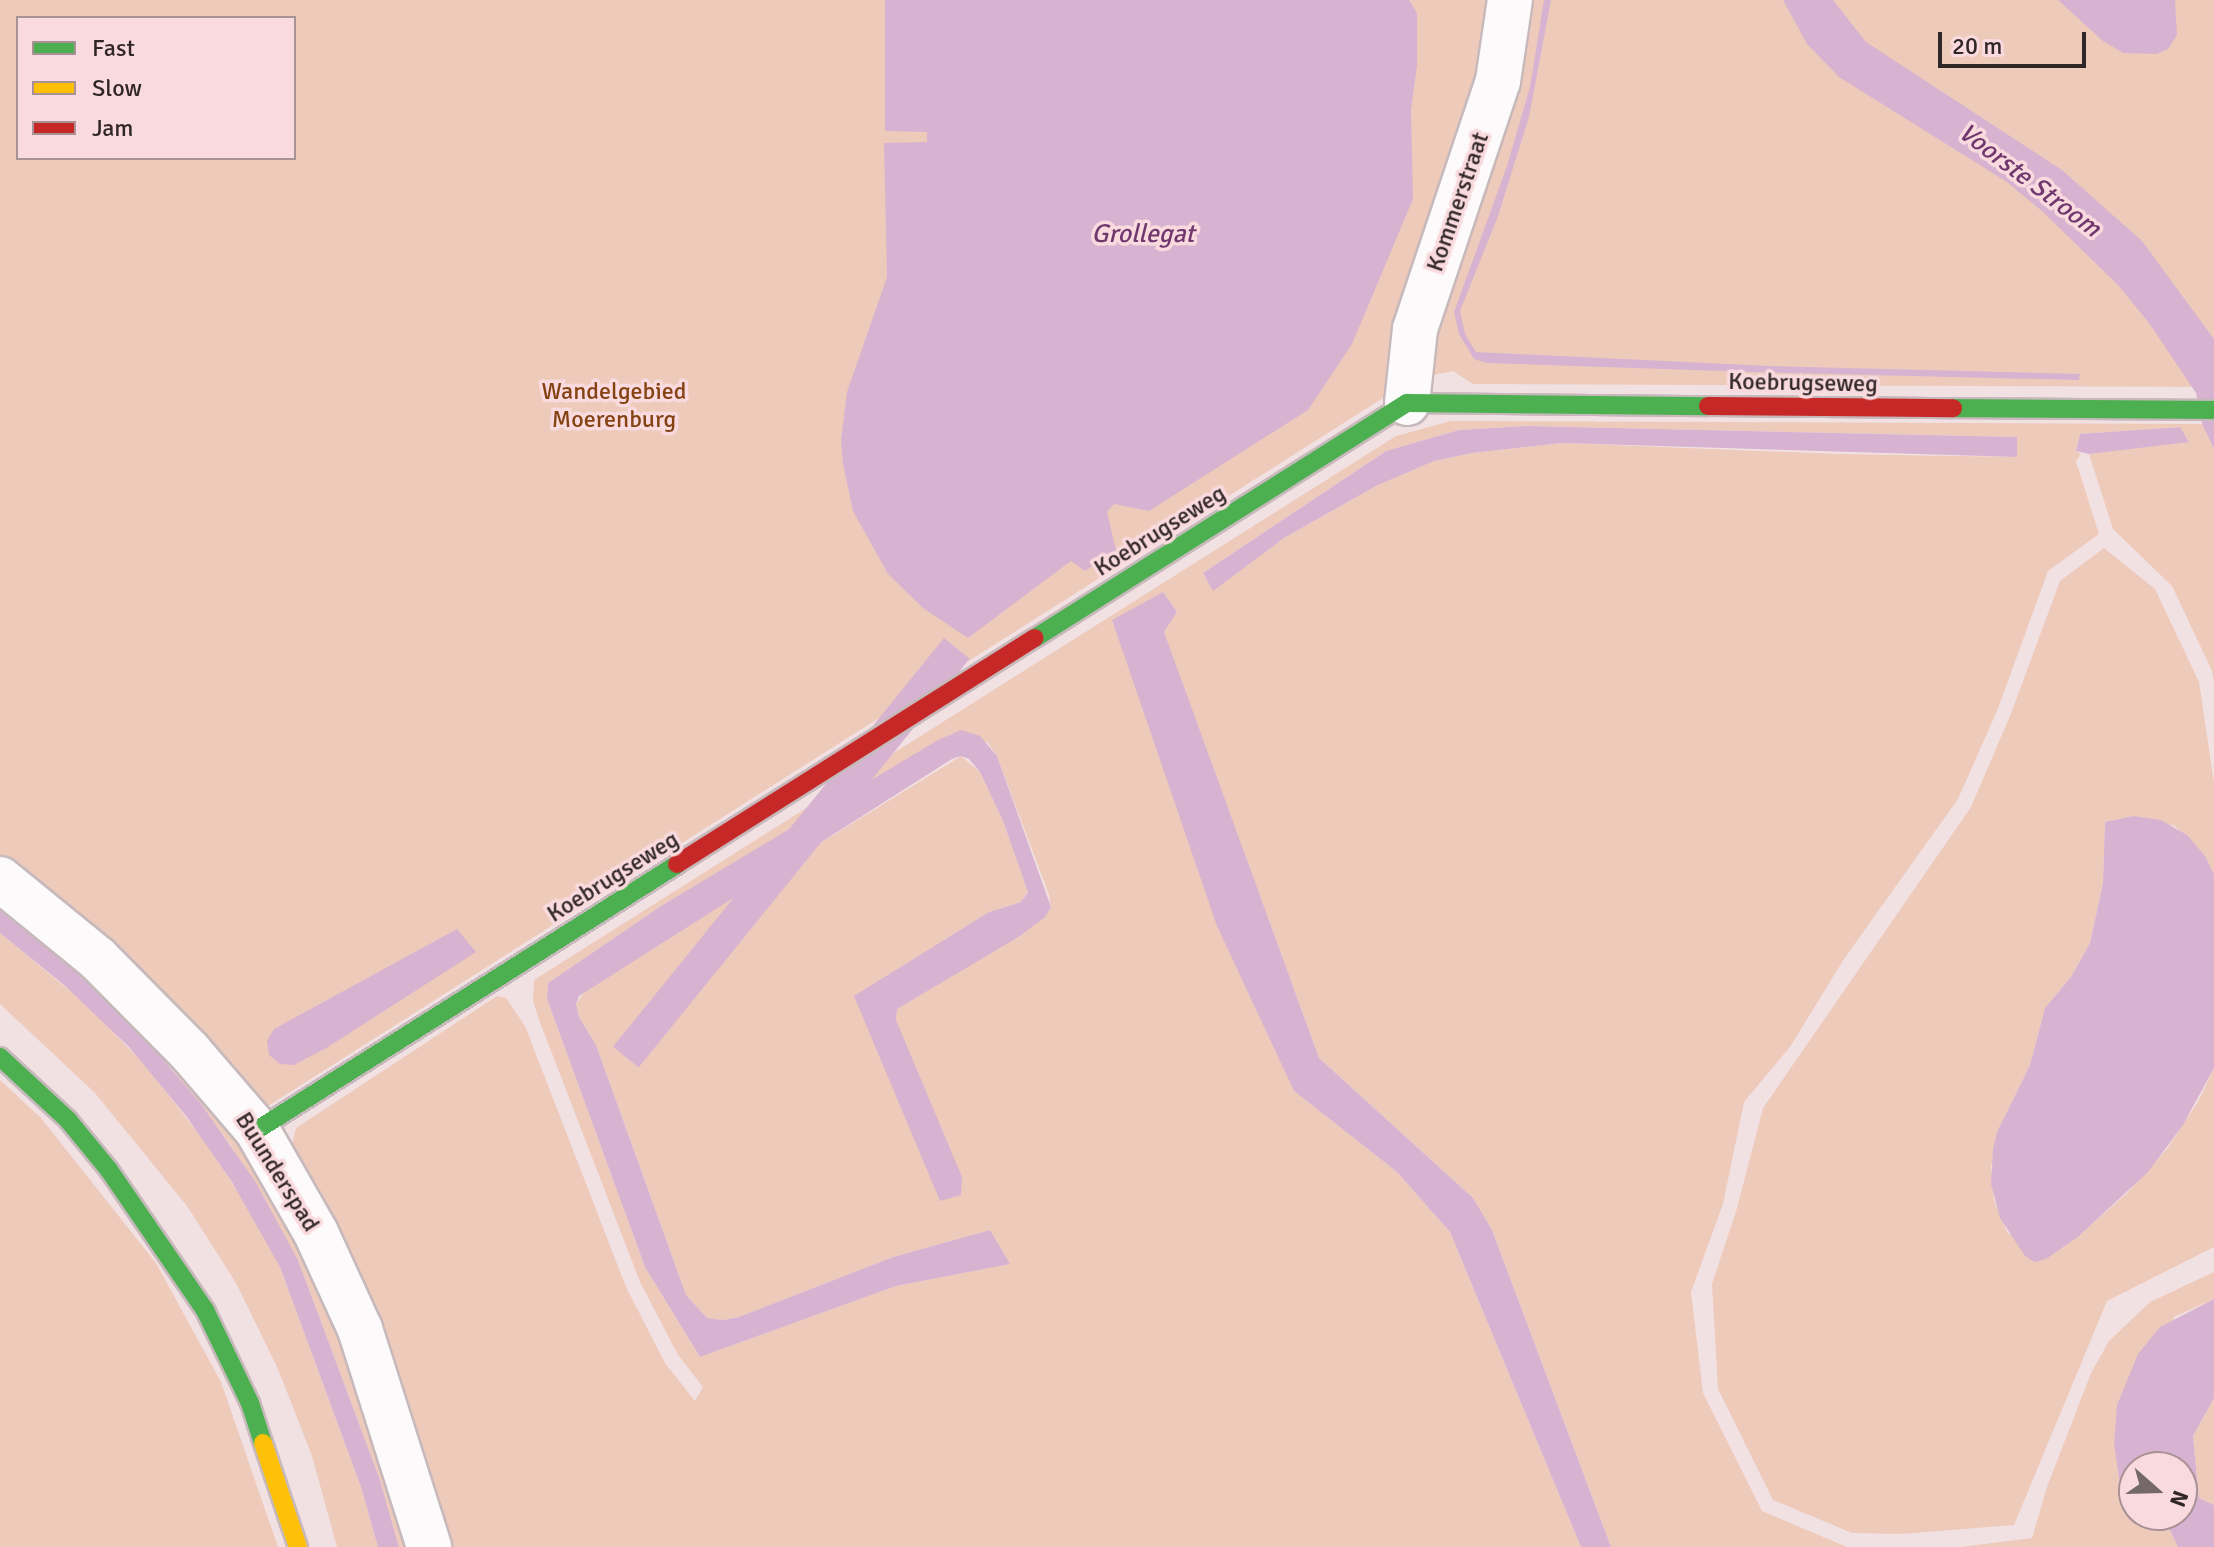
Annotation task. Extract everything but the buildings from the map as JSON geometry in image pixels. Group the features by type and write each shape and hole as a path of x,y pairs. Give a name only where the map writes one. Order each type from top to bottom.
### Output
{"main road":[{"name":"Koebrugseweg","path":"257,1130 1407,403 2214,410"},
{"path":"0,1057 68,1120 109,1170 205,1310 256,1417 298,1547"}],"street":[{"name":"Kommerstraat","path":"1407,403 1415,329 1498,81 1510,0"},
{"name":"Buunderspad","path":"0,879 97,958 190,1052 257,1130 316,1233 360,1329 429,1547"}],"green space":[{"name":"Wandelgebied Moerenburg","path":"0,0 2214,0 2214,387 1473,384 1453,371 1413,379 268,1106 0,863"},
{"path":"1451,421 2202,424 2214,449 2214,682 2212,671 2172,586 2113,529 2089,454 2189,441 2179,427 2080,434 2076,451 2081,454 2076,461 2099,534 2048,571 1997,711 1958,799 1844,959 1790,1047 1744,1102 1723,1204 1691,1292 1703,1393 1762,1511 1847,1547 1611,1547 1492,1230 1472,1197 1319,1058 1163,632 1177,612 1163,592 1112,621 1265,1023 1294,1091 1397,1172 1450,1232 1581,1547 442,1547 291,1149 296,1128 497,996 506,998 525,1026 626,1287 665,1363 695,1401 703,1387 678,1355 640,1282 538,1017 533,1000 534,980 1396,436","holes":["1527,426 2016,437 2017,457 1839,454 1562,443 1472,453 1434,461 1376,486 1284,538 1213,590 1203,573 1386,451 1459,430","953,733 988,743 997,756 1049,895 1051,907 1020,936 903,1003 897,1009 896,1020 855,996 989,912 1021,902 1028,891 1003,821 980,772 961,756 588,987 576,1004 579,1017 596,1045 686,1295 707,1318 723,1320 739,1317 893,1257 990,1230 1009,1264 896,1286 700,1357 645,1267 547,999 548,983 661,906"]},
{"path":"2104,548 2155,589 2199,682 2214,782 2214,874 2205,856 2175,826 2133,816 2105,822 2103,883 2090,943 2071,977 2045,1008 2030,1065 2005,1116 1991,1167 1994,1201 2008,1234 2079,1236 2127,1193 2167,1149 2199,1100 2214,1068 2214,1247 2107,1301 2014,1525 1901,1534 1852,1533 1773,1500 1718,1389 1712,1284 1737,1208 1763,1108 1971,807 2010,716 2060,581"},
{"path":"0,893 211,1096 322,1279 414,1547 399,1547 380,1480 298,1260 230,1144 169,1065 26,927 0,908"},
{"path":"0,933 88,1006 145,1065 205,1142 250,1210 280,1267 361,1487 378,1547 337,1547 312,1456 278,1369 236,1283 187,1206 95,1093 0,1004"},
{"path":"0,1080 41,1118 156,1263 221,1382 278,1547 0,1547"},
{"path":"2214,1272 2214,1299 2174,1317 2131,1451 2118,1451 2118,1531 2170,1531 2178,1547 1961,1547 2032,1538 2047,1487 2091,1373 2109,1341 2150,1302"},
{"path":"2214,1398 2214,1505 2199,1498 2198,1451 2194,1451 2193,1436"}],"water":[{"name":"Grollegat","path":"885,0 1409,0 1417,13 1417,65 1411,110 1413,199 1352,344 1308,410 1149,511 1114,504 1107,512 1116,550 1085,571 1071,561 968,638 923,608 888,574 853,511 843,464 841,440 847,392 887,277 884,143 927,142 927,132 885,131"},
{"path":"1544,0 1551,0 1529,117 1498,216 1460,311 1465,334 1476,352 1769,366 2080,374 2079,380 1486,363 1474,359 1459,334 1454,312 1506,169 1530,87"},
{"name":"Voorste Stroom","path":"1783,0 1833,0 1866,42 2062,170 2142,241 2214,339 2214,449 2202,424 2196,393 2149,323 2118,285 2043,212 2007,182 1839,77 1807,44"},
{"path":"2058,0 2175,0 2177,35 2168,49 2157,54 2123,53 2103,41"},
{"path":"1527,426 2017,437 2017,457 1562,443 1472,453 1434,461 1376,486 1284,538 1213,591 1203,573 1386,451 1459,430"},
{"path":"2180,427 2189,442 2089,454 2076,451 2080,434"},
{"path":"1163,592 1177,612 1164,632 1319,1058 1473,1198 1492,1230 1611,1547 1581,1547 1450,1232 1397,1172 1294,1091 1217,926 1112,620"},
{"path":"944,638 970,659 639,1068 613,1047"},
{"path":"961,730 980,736 997,756 1051,907 1045,917 1020,936 897,1009 896,1020 962,1177 961,1195 940,1201 854,996 989,912 1021,902 1028,892 1003,821 980,772 969,759 961,756 952,759 579,996 576,1004 579,1017 596,1045 686,1295 707,1318 723,1320 739,1317 893,1257 990,1230 1010,1264 896,1286 700,1357 645,1267 547,999 548,983 661,906 938,740"},
{"path":"2133,816 2161,820 2187,835 2205,856 2214,874 2214,1068 2183,1125 2148,1172 2079,1236 2046,1259 2035,1262 2025,1256 2000,1218 1991,1184 1993,1149 1997,1132 2030,1065 2045,1008 2071,977 2090,943 2103,883 2105,822"},
{"path":"0,908 65,959 136,1028 201,1104 255,1181 298,1260 380,1480 399,1547 378,1547 361,1487 280,1267 232,1182 186,1116 129,1047 64,985 0,933"},
{"path":"457,929 476,952 328,1047 294,1065 280,1064 269,1055 267,1041 274,1029"},
{"path":"2214,1299 2214,1398 2193,1436 2194,1451 2118,1451 2118,1471 2114,1444 2117,1405 2138,1354 2160,1327"},
{"path":"2198,1488 2199,1498 2214,1505 2214,1547 2178,1547 2170,1531 2198,1531"}],"traffic: fast":[{"path":"1035,638 1407,403 1708,406"},
{"path":"1953,408 2214,410"},
{"path":"257,1130 677,864"},
{"path":"0,1057 68,1120 109,1170 205,1310 250,1403 263,1443"}],"traffic: slow":[{"path":"263,1443 298,1547"}],"traffic: jam":[{"path":"1708,406 1953,408"},
{"path":"677,864 1035,638"}]}
